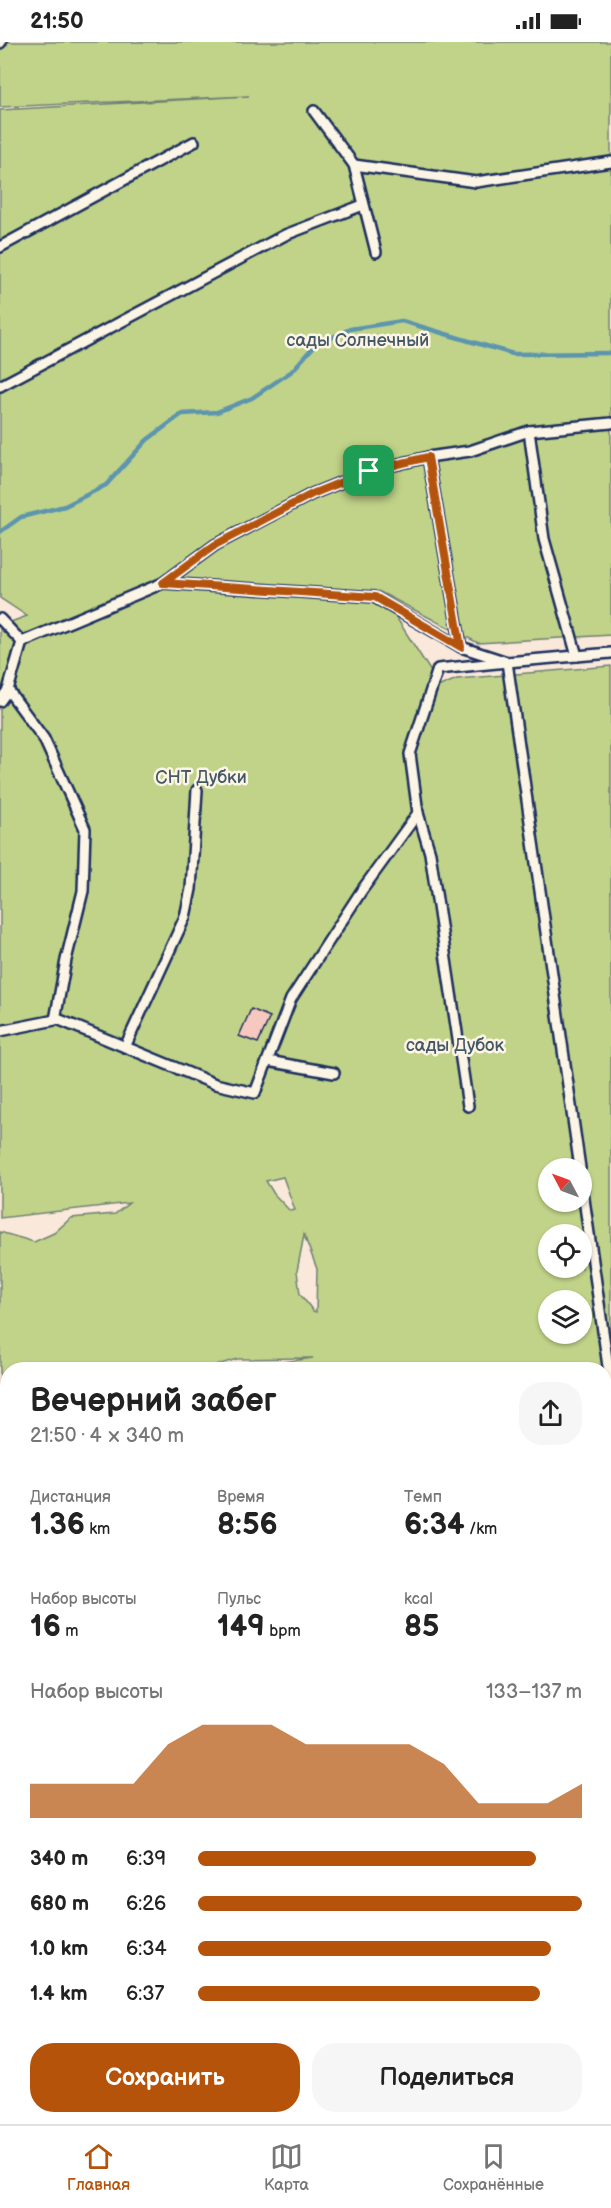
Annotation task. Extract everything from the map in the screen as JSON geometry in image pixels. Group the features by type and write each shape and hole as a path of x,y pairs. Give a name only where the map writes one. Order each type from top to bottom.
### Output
{"lane":[{"path":"314,111 354,165 376,252"},
{"path":"0,247 194,142"},
{"path":"354,165 476,182 611,162"},
{"path":"0,386 285,235 363,205"},
{"path":"22,642 163,583 215,545 312,494 369,471 428,457 470,451 529,431 611,423"},
{"path":"529,431 544,539 577,656"},
{"path":"428,457 461,647"},
{"path":"163,583 375,597 461,647 507,662"},
{"path":"0,619 22,642"},
{"path":"0,701 8,690 22,642"},
{"path":"468,1106 430,853 418,813 410,754 438,669 611,653"},
{"path":"507,662 579,1158"},
{"path":"0,1031 55,1020 66,960 84,891 85,830 44,740 8,690"},
{"path":"125,1047 185,917 192,889 197,790"},
{"path":"55,1018 215,1084 255,1093 291,999 362,890 418,813"},
{"path":"268,1061 334,1073"},
{"path":"586,1212 607,1362"}],"green space":[{"path":"0,42 611,42 611,635 478,643 380,592 440,686 457,679 611,666 611,1362 284,1362 313,1358 237,1359 227,1362 0,1362 0,1232 34,1242 54,1233 71,1218 115,1214 129,1203 0,1218 0,626 27,616 0,598 0,110 249,96 0,107","holes":["283,1177 295,1210 290,1211 274,1194 266,1181","304,1235 317,1269 316,1312 300,1294 297,1271"]}],"building":[{"path":"251,1009 270,1017 258,1043 239,1036"}],"waterway":[{"path":"0,532 21,517 65,506 106,485 147,440 182,414 217,412 252,398 292,371 314,346 350,329 402,321 513,354 611,353"}],"route":[{"path":"428,457 461,647 375,597 163,583 215,545 312,494 369,471 428,457"}],"park label":[{"name":"сады Солнечный","path":"358,340"},
{"name":"СНТ Дубки","path":"201,777"},
{"name":"сады Дубок","path":"455,1045"}]}
